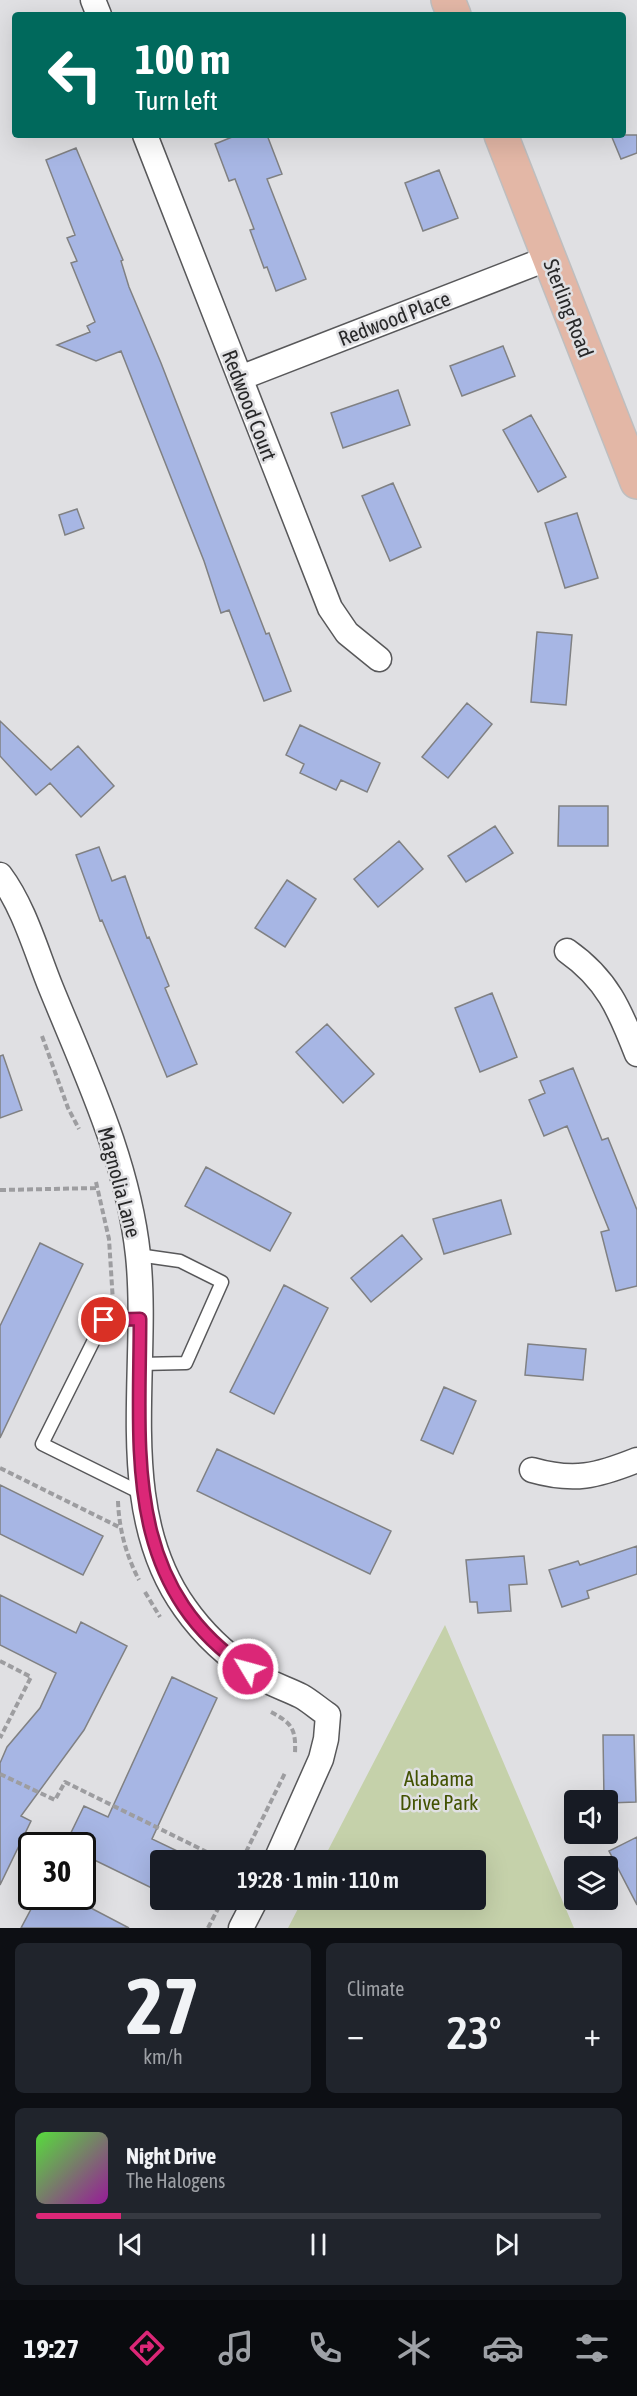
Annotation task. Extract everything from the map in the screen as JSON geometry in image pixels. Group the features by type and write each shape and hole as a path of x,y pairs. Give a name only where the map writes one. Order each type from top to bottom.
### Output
{"main road":[{"name":"Sterling Road","path":"502,138 637,482"}],"street":[{"name":"Redwood Court","path":"146,138 330,608 347,633 379,659"},
{"name":"Redwood Place","path":"240,378 549,258"},
{"name":"Magnolia Lane","path":"0,875 25,922 102,1115 116,1154 129,1205 138,1255 140,1471 146,1518 160,1564 184,1607 200,1628 237,1662 258,1676 301,1696 328,1715 321,1759 280,1850"},
{"path":"567,951 580,960 602,982 619,1008 637,1054"},
{"path":"532,1470 556,1477 579,1478 605,1473 637,1460"},
{"path":"241,1928 250,1910"}],"lane":[{"path":"138,1255 180,1261 222,1282 186,1363 140,1364"},
{"path":"140,1319 104,1320 42,1444 143,1494"}],"path":[{"path":"40,1030 68,1108 82,1137"},
{"path":"0,1190 98,1188 96,1180"},
{"path":"0,1468 119,1527"},
{"path":"0,1661 31,1677 0,1738"},
{"path":"247,1850 296,1753 296,1734 286,1720 267,1710"},
{"path":"0,1774 55,1800 65,1782 203,1850"},
{"path":"208,1928 217,1910"}],"green space":[{"name":"Alabama Drive Park","path":"445,1625 564,1905 564,1910 566,1910 574,1928 288,1928 297,1910 486,1910 486,1850 328,1850"}],"building":[{"path":"637,135 637,153 621,159 612,138"},
{"path":"230,138 268,138 282,174 267,179 306,279 276,291 267,267 264,268 250,230 254,229 235,179 229,181 215,144"},
{"path":"76,148 123,260 121,261 129,287 161,363 266,634 269,633 291,691 264,701 229,610 221,613 204,561 121,351 96,361 57,345 90,332 87,326 95,322 71,263 77,261 67,238 75,235 46,160"},
{"path":"439,170 458,218 423,231 405,183"},
{"path":"503,346 515,376 462,396 450,366"},
{"path":"398,390 410,425 343,448 331,413"},
{"path":"531,415 566,477 538,492 503,430"},
{"path":"393,483 421,547 390,561 362,496"},
{"path":"77,509 84,528 65,535 59,515"},
{"path":"577,513 598,578 565,588 545,523"},
{"path":"537,632 572,635 566,705 531,702"},
{"path":"467,703 492,724 448,778 422,757"},
{"path":"0,721 51,770 78,746 114,786 81,817 50,783 36,795 0,756"},
{"path":"300,725 380,763 367,792 341,780 336,790 300,773 304,764 286,755"},
{"path":"559,806 608,806 608,846 558,846"},
{"path":"495,826 513,853 466,882 448,856"},
{"path":"399,841 423,869 378,907 354,879"},
{"path":"99,847 112,881 125,876 147,938 149,937 169,986 165,988 197,1064 167,1077 102,920 100,921 76,855"},
{"path":"287,880 316,899 285,947 255,928"},
{"path":"492,993 517,1057 480,1072 455,1008"},
{"path":"327,1024 374,1074 343,1103 296,1052"},
{"path":"3,1055 22,1110 0,1118 0,1056"},
{"path":"573,1068 602,1140 608,1138 637,1210 637,1286 616,1291 601,1232 609,1230 567,1126 544,1136 529,1100 545,1093 540,1081"},
{"path":"206,1167 291,1213 270,1251 185,1206"},
{"path":"501,1200 511,1234 444,1254 433,1219"},
{"path":"402,1235 422,1259 371,1302 351,1278"},
{"path":"40,1243 83,1264 0,1438 0,1326"},
{"path":"284,1285 328,1308 274,1414 230,1392"},
{"path":"528,1344 586,1349 583,1380 525,1375"},
{"path":"444,1387 476,1401 453,1454 421,1440"},
{"path":"217,1449 391,1531 370,1574 197,1491"},
{"path":"0,1485 103,1536 83,1575 0,1534"},
{"path":"637,1546 637,1574 587,1591 589,1598 562,1607 549,1570 578,1561 580,1565"},
{"path":"524,1556 527,1584 509,1585 511,1611 478,1613 477,1602 470,1602 466,1560"},
{"path":"0,1595 76,1633 81,1622 127,1646 84,1730 21,1816 31,1821 26,1832 18,1832 18,1848 0,1885 0,1763 7,1747 40,1708 56,1673 0,1645"},
{"path":"172,1677 217,1698 152,1839 175,1850 150,1850 150,1887 96,1861 96,1832 71,1832 84,1806 108,1817"},
{"path":"603,1735 634,1735 636,1802 618,1803 618,1790 604,1790"},
{"path":"637,1837 637,1905 618,1868 618,1856 612,1856 609,1851"},
{"path":"31,1910 95,1910 129,1928 21,1928"}],"route":[{"path":"104,1320 140,1319 140,1471 146,1518 160,1564 184,1607 200,1628 217,1645 248,1669"}]}
